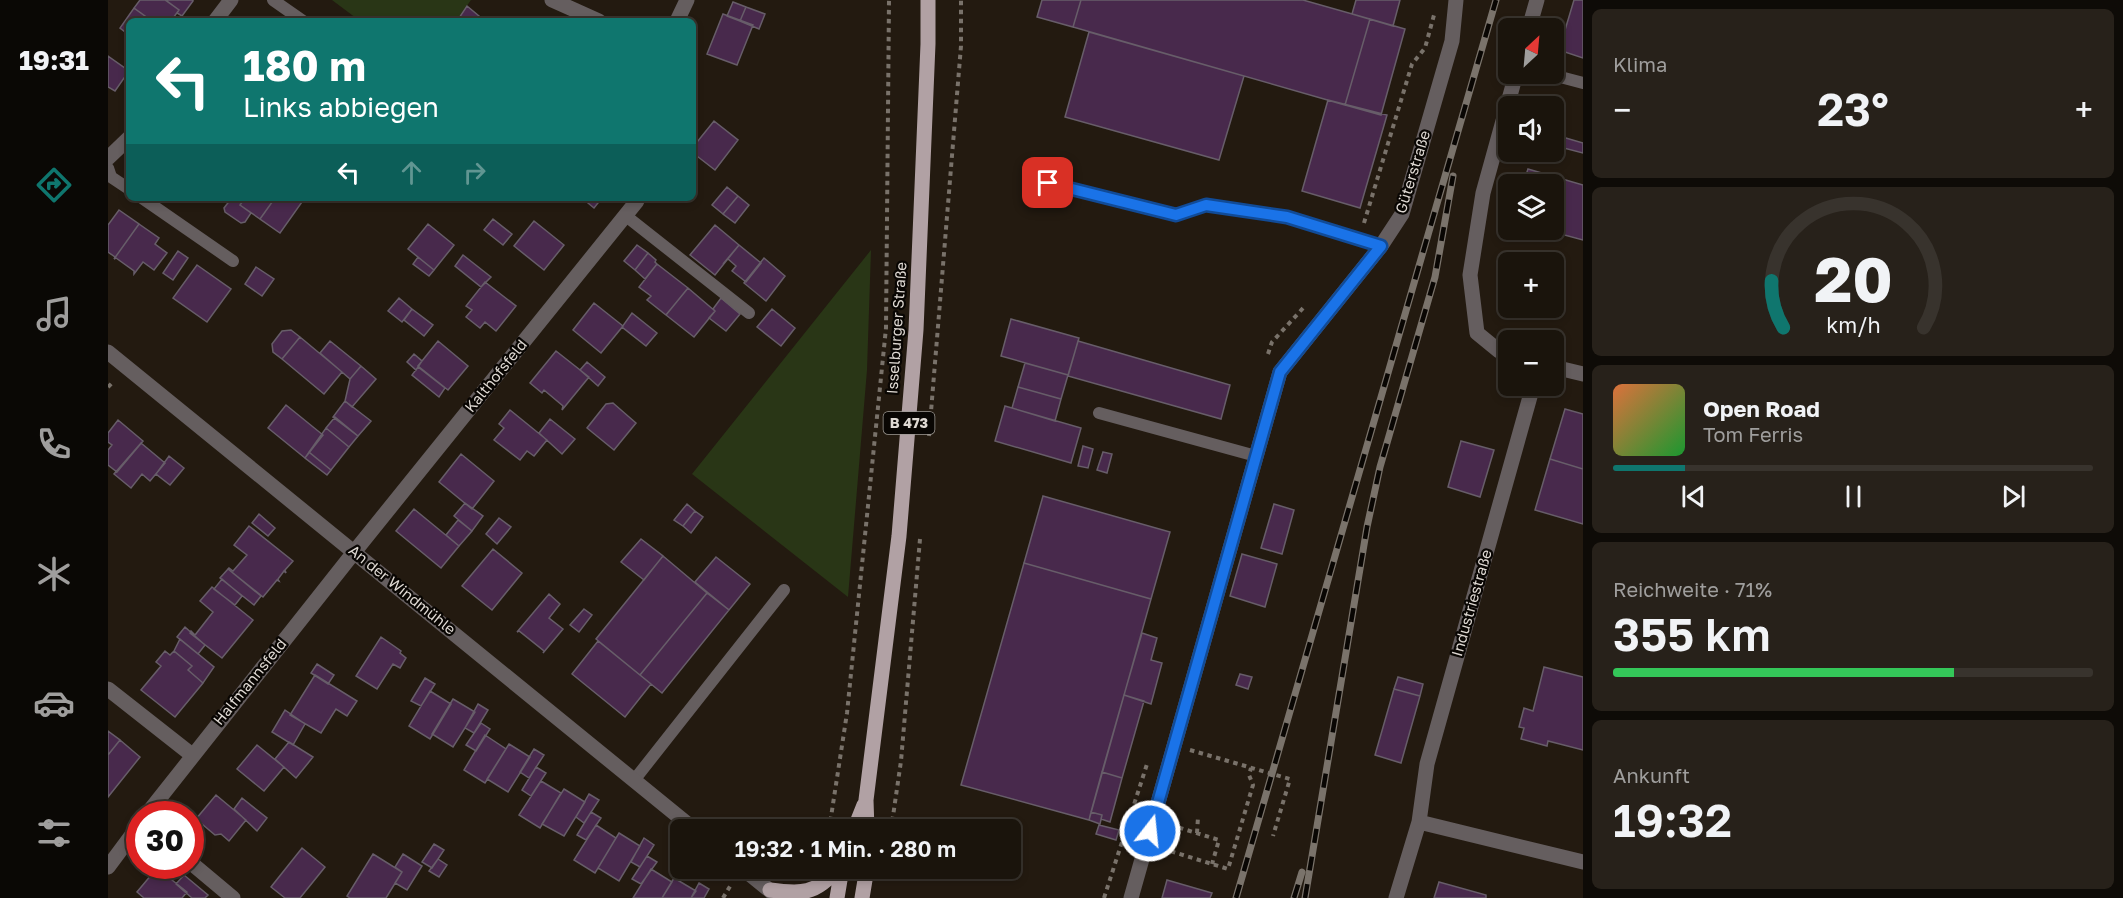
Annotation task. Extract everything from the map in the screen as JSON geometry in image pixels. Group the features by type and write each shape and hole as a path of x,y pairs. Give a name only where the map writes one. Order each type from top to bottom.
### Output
{"main road":[{"name":"Isselburger Straße","path":"867,819 866,800 899,536 916,330 928,0"},
{"name":"Isselburger Straße","path":"858,819 866,800"},
{"path":"775,894 799,894 829,879"},
{"path":"837,898 840,879"},
{"path":"862,898 865,879"}],"street":[{"path":"217,18 231,0"},
{"path":"552,0 592,18"},
{"path":"678,18 687,0"},
{"name":"Güterstraße","path":"1131,898 1144,849 1158,813 1174,746 1196,681 1280,372 1381,246 1402,214 1452,41 1456,0"},
{"path":"1532,18 1537,0"},
{"path":"1498,350 1477,333 1470,275 1484,193 1513,84"},
{"path":"108,158 126,141"},
{"name":"Kalthofsfeld","path":"355,551 637,201"},
{"name":"An der Windmühle","path":"108,352 682,819"},
{"path":"1564,369 1583,374"},
{"name":"Industriestraße","path":"1396,898 1419,822 1427,764 1530,396"},
{"name":"Halfmannsfeld","path":"157,801 355,551"},
{"path":"108,689 192,755"},
{"path":"1419,822 1583,862"},
{"path":"108,867 126,843"},
{"path":"204,874 233,898"},
{"path":"756,879 775,894"}],"lane":[{"path":"273,0 299,18"},
{"path":"1564,78 1583,83"},
{"path":"108,168 111,177 126,187"},
{"path":"1048,183 1176,215 1206,205 1287,217 1381,246"},
{"path":"146,201 233,261"},
{"path":"626,216 749,313"},
{"path":"1099,413 1256,456"},
{"path":"635,779 784,590"}],"path":[{"path":"831,819 847,714 886,328 889,0"},
{"path":"1174,746 1290,779 1273,836"},
{"path":"1144,849 1170,851 1228,869 1254,785 1249,775 1251,768"},
{"path":"1197,833 1198,817"},
{"path":"1170,851 1177,827 1197,833 1219,840 1212,864"},
{"path":"1106,897 1120,842"}],"green space":[{"path":"332,0 471,0 458,18 356,18"},
{"path":"871,250 867,370 848,597 692,474"}],"building":[{"path":"140,0 165,0 179,10 173,18 148,18 134,8"},
{"path":"168,0 193,0 193,1 182,16"},
{"path":"1042,0 1081,0 1073,27 1037,17"},
{"path":"1081,0 1303,0 1370,19 1345,105 1073,27"},
{"path":"1356,0 1400,0 1393,26 1352,14"},
{"path":"1574,0 1583,0 1583,58 1564,52 1564,33"},
{"path":"733,2 746,7 740,21 727,16"},
{"path":"467,6 481,18 459,18"},
{"path":"746,7 765,14 759,29 740,21"},
{"path":"134,8 148,18 127,18"},
{"path":"723,14 753,25 737,65 707,54"},
{"path":"126,19 126,33 120,28"},
{"path":"1370,19 1405,29 1381,115 1345,105"},
{"path":"1089,32 1244,76 1219,160 1065,117"},
{"path":"108,56 126,69 126,75 115,91 108,87"},
{"path":"1328,100 1387,115 1360,208 1302,191"},
{"path":"714,121 738,140 715,170 696,155 696,143"},
{"path":"1564,137 1583,143 1583,153 1564,148"},
{"path":"1528,169 1545,174 1526,174"},
{"path":"1564,179 1583,185 1583,240 1564,235"},
{"path":"727,187 738,196 723,214 712,205"},
{"path":"738,196 749,205 735,223 723,214"},
{"path":"229,201 239,201 240,205 251,213 245,222 241,223 225,212 224,208"},
{"path":"243,201 273,201 260,219 240,205"},
{"path":"273,201 302,202 280,233 260,219"},
{"path":"586,201 600,201 594,208"},
{"path":"119,210 139,224 114,259 115,257 108,252 108,225"},
{"path":"493,219 512,234 503,245 484,230"},
{"path":"534,221 564,245 544,270 514,246"},
{"path":"139,224 159,238 155,244 167,253 154,270 143,262 134,274 134,271 116,258 114,259"},
{"path":"428,224 454,245 434,270 408,249"},
{"path":"715,225 739,245 715,275 690,255"},
{"path":"637,245 648,253 635,270 624,261"},
{"path":"739,245 761,263 746,282 732,271 736,266 728,259 723,264"},
{"path":"178,251 188,258 173,280 163,273"},
{"path":"648,253 657,264 645,279 635,270"},
{"path":"463,255 491,277 481,287 455,266"},
{"path":"418,257 434,270 429,276 413,264"},
{"path":"764,258 785,276 766,301 744,283"},
{"path":"657,264 688,288 666,315 647,300 651,296 639,287"},
{"path":"197,265 231,289 207,322 173,298"},
{"path":"256,267 274,279 262,296 245,284"},
{"path":"485,282 516,306 496,331 485,322 480,328 466,317 472,310 466,306"},
{"path":"688,288 715,311 694,337 666,315"},
{"path":"399,298 412,309 402,322 388,311"},
{"path":"721,298 740,314 726,331 709,318"},
{"path":"594,303 623,326 601,353 573,330"},
{"path":"412,309 433,325 424,336 404,320"},
{"path":"772,309 795,328 781,346 757,327"},
{"path":"632,313 657,333 646,346 622,327"},
{"path":"1011,319 1079,338 1068,375 1001,356"},
{"path":"291,330 300,337 282,359 273,352 272,344 282,331"},
{"path":"300,337 342,372 324,394 282,359"},
{"path":"330,341 361,366 350,379 320,353"},
{"path":"438,341 468,366 448,390 418,366"},
{"path":"1078,341 1230,385 1221,419 1068,376"},
{"path":"556,351 589,377 562,410 563,406 544,390 542,393 530,383"},
{"path":"414,354 422,361 416,370 407,362"},
{"path":"587,362 605,377 598,386 580,370"},
{"path":"1025,363 1068,375 1061,399 1018,387"},
{"path":"361,366 376,379 352,407 345,401 350,379"},
{"path":"418,367 445,388 439,397 412,375"},
{"path":"1018,387 1061,399 1055,421 1012,408"},
{"path":"345,401 371,421 358,436 333,417"},
{"path":"613,403 636,423 614,450 587,428 606,404"},
{"path":"286,405 323,435 305,458 268,428"},
{"path":"1005,406 1081,428 1071,463 995,441"},
{"path":"1565,409 1583,414 1583,469 1550,459"},
{"path":"510,410 547,440 534,456 527,451 520,460 494,440 504,428 499,424"},
{"path":"335,417 358,436 349,447 326,428"},
{"path":"550,419 575,439 562,454 539,433"},
{"path":"118,420 143,441 117,472 108,465 108,450 112,445 108,442 108,433"},
{"path":"326,428 349,447 331,470 309,452"},
{"path":"1461,441 1494,450 1480,497 1448,487"},
{"path":"141,443 165,463 150,481 142,474 131,488 114,474"},
{"path":"1083,446 1093,449 1088,468 1078,466"},
{"path":"309,452 331,470 327,475 305,458"},
{"path":"1103,452 1112,454 1107,473 1097,470"},
{"path":"461,454 494,481 472,509 439,482"},
{"path":"169,456 184,468 170,485 156,474"},
{"path":"1550,459 1583,469 1583,524 1535,510"},
{"path":"1043,496 1170,532 1151,599 1024,563"},
{"path":"465,503 483,516 472,531 454,516"},
{"path":"687,504 695,511 683,526 674,520"},
{"path":"1274,504 1294,510 1282,554 1261,548"},
{"path":"414,509 459,546 441,568 396,531"},
{"path":"695,511 703,517 691,533 683,526"},
{"path":"259,514 275,528 268,536 252,523"},
{"path":"499,518 511,527 497,544 486,534"},
{"path":"458,520 472,531 459,546 446,535"},
{"path":"249,526 293,561 285,570 286,573 284,571 279,581 277,580 263,597 228,569 233,571 247,555 234,545"},
{"path":"641,539 663,556 644,580 621,562"},
{"path":"493,549 522,573 492,610 462,586"},
{"path":"1242,554 1277,564 1265,607 1230,596"},
{"path":"663,556 707,593 640,675 596,639"},
{"path":"716,557 750,584 729,610 695,582"},
{"path":"1024,563 1151,599 1089,820 961,785"},
{"path":"228,569 261,596 254,605 220,578"},
{"path":"222,579 242,596 235,605 214,589"},
{"path":"212,587 253,620 222,658 190,633 191,631 195,635 213,612 200,601"},
{"path":"707,593 729,610 662,693 640,675"},
{"path":"549,594 560,604 549,618 563,629 543,653 544,651 519,631 517,632"},
{"path":"584,609 592,615 579,632 570,625"},
{"path":"185,627 205,645 198,654 177,637"},
{"path":"1142,633 1157,638 1151,660 1162,663 1151,704 1124,695"},
{"path":"381,637 401,651 400,653 406,658 400,668 393,664 377,689 356,676"},
{"path":"180,639 214,667 203,683 188,670 192,666 174,651"},
{"path":"598,641 651,684 625,717 572,674"},
{"path":"165,651 170,655 174,651 192,666 188,670 203,683 175,717 141,690 161,666 156,662"},
{"path":"317,664 334,675 328,684 311,673"},
{"path":"1544,667 1583,677 1583,750 1548,741 1547,746 1521,739 1524,728 1519,727 1524,708 1533,711"},
{"path":"1240,674 1252,677 1248,689 1236,685"},
{"path":"315,675 357,701 347,716 336,709 321,733 290,715"},
{"path":"1398,677 1423,684 1420,696 1394,689"},
{"path":"425,678 435,684 421,706 411,701"},
{"path":"1394,689 1420,696 1401,763 1375,755"},
{"path":"430,691 451,704 430,739 409,726"},
{"path":"1124,695 1144,701 1122,778 1102,772"},
{"path":"453,699 475,712 453,747 432,734"},
{"path":"478,704 488,710 474,733 465,728"},
{"path":"285,710 305,724 293,745 272,732"},
{"path":"481,723 490,729 476,751 466,745"},
{"path":"108,731 120,740 108,755"},
{"path":"485,735 506,749 485,783 464,770"},
{"path":"120,740 140,757 108,797 108,755"},
{"path":"289,742 313,757 296,778 275,759"},
{"path":"509,744 530,757 508,792 487,779"},
{"path":"257,745 284,767 264,791 237,769"},
{"path":"534,749 544,755 529,778 520,772"},
{"path":"536,767 546,773 531,796 522,790"},
{"path":"1102,772 1122,778 1110,822 1101,819 1102,815 1091,812"},
{"path":"541,781 561,793 540,828 519,815"},
{"path":"564,789 585,802 564,836 542,824"},
{"path":"589,794 599,800 584,823 576,817"},
{"path":"216,795 246,820 229,841 221,834 215,835 204,826 204,809"},
{"path":"242,798 267,818 257,831 234,809"},
{"path":"591,812 601,818 586,840 577,835"},
{"path":"1091,812 1102,815 1100,824 1089,820"},
{"path":"596,825 616,838 595,873 574,860"},
{"path":"1099,825 1119,830 1116,840 1096,834"},
{"path":"619,833 640,846 619,881 598,868"},
{"path":"644,838 654,845 640,867 631,862"},
{"path":"434,844 444,850 432,868 422,862"},
{"path":"302,848 325,867 300,898 285,898 271,887"},
{"path":"373,854 402,872 386,898 350,898 347,896"},
{"path":"403,854 422,866 407,890 395,883 402,872 395,867"},
{"path":"647,856 657,862 641,884 632,879"},
{"path":"438,859 447,865 439,877 429,871"},
{"path":"651,869 672,882 662,898 633,898"},
{"path":"148,879 171,879 187,892 182,898 144,898 137,892"},
{"path":"180,879 189,879 208,895 205,898 192,898 176,884"},
{"path":"673,879 696,891 691,898 662,898"},
{"path":"1167,880 1212,893 1210,898 1162,898"},
{"path":"1439,882 1486,895 1486,898 1434,898"},
{"path":"699,883 709,889 704,898 691,898"}],"railway":[{"path":"1236,898 1496,0"},
{"path":"1305,898 1367,527 1380,467 1435,277 1453,176"},
{"path":"1294,898 1302,872"}],"route":[{"path":"1048,183 1176,215 1206,205 1287,217 1381,246 1280,372 1150,831"}]}
